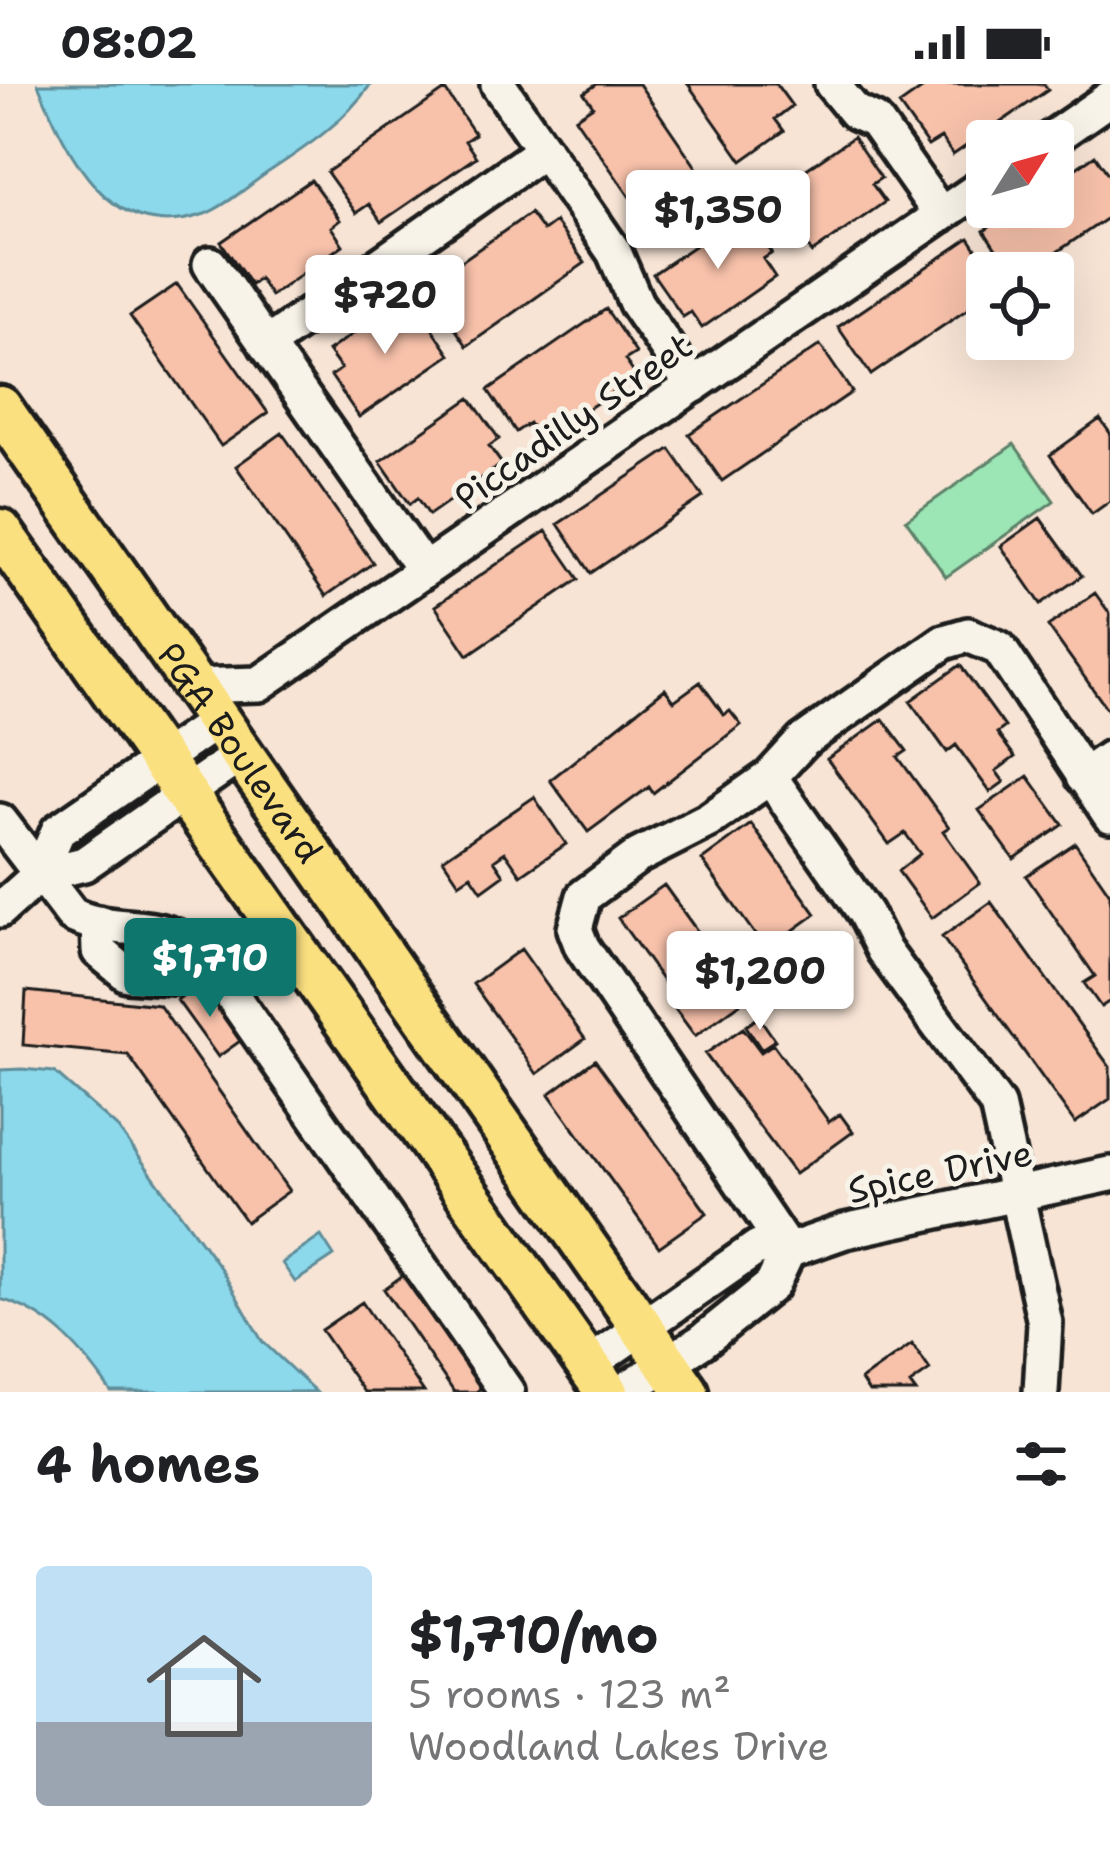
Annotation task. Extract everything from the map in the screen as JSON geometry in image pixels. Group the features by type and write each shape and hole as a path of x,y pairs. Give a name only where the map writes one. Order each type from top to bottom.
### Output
{"main road":[{"name":"PGA Boulevard","path":"0,408 665,1360"},
{"name":"PGA Boulevard","path":"0,531 597,1379"}],"street":[{"path":"498,84 614,252 635,303 693,386"},
{"path":"832,84 856,112 875,121 941,215"},
{"path":"1074,123 1110,98"},
{"path":"266,345 544,150"},
{"name":"Piccadilly Street","path":"191,686 259,683 966,198"},
{"path":"210,264 424,570"},
{"path":"788,1251 635,1032 575,929 584,896 638,856 709,820 770,777 803,741 944,642 968,634 999,648 1065,741 1096,767 1110,815"},
{"path":"0,910 39,875 58,831 173,777 228,739"},
{"path":"770,777 865,914 884,951 988,1089 1003,1122 1045,1323 1041,1392"},
{"path":"0,821 72,915 180,934 200,952 507,1392"},
{"path":"98,923 99,951 127,974 173,977 200,952"},
{"name":"Spice Drive","path":"597,1379 665,1360 758,1247 788,1251 845,1231 1110,1174"},
{"name":"Spice Drive","path":"622,1392 665,1360 701,1342 772,1285 788,1251"}],"green space":[{"path":"1014,444 1054,501 946,577 906,520"}],"water":[{"path":"38,84 371,84 324,133 229,201 205,214 172,221 143,218 118,206 97,188 63,139"},
{"path":"0,1070 54,1072 118,1128 221,1269 262,1341 316,1392 111,1392 50,1323 0,1299"},
{"path":"321,1236 334,1256 295,1282 282,1263"}],"building":[{"path":"597,84 639,84 707,183 664,213 657,203 641,213 575,118 593,106 584,93"},
{"path":"688,84 776,84 792,106 775,119 784,131 742,161"},
{"path":"929,84 1044,84 1048,90 1004,120 966,120 966,146 953,155 941,138 928,146 899,105"},
{"path":"445,90 475,134 465,141 476,157 381,222 369,204 356,213 327,172"},
{"path":"853,137 881,178 872,184 885,202 812,253 801,236 792,242 763,199"},
{"path":"1095,155 1110,177 1110,216 1057,252 998,252 984,231 988,228 1074,228 1074,170"},
{"path":"311,180 340,220 331,227 343,245 271,296 259,279 251,285 221,242"},
{"path":"744,212 772,253 763,259 775,277 702,328 691,312 683,317 653,274"},
{"path":"530,213 543,231 555,222 585,263 467,346 437,302 447,295 436,279"},
{"path":"969,238 978,252 966,252 966,310 871,375 838,327"},
{"path":"177,284 268,413 221,446 130,316"},
{"path":"401,301 413,317 421,312 450,355 359,417 331,376 341,369 328,351"},
{"path":"606,309 636,353 625,360 636,376 541,441 529,423 516,432 488,390"},
{"path":"820,345 852,392 722,481 689,434"},
{"path":"470,398 499,439 489,446 502,464 429,515 418,498 410,504 380,461"},
{"path":"1100,419 1110,433 1110,501 1092,514 1050,455"},
{"path":"282,433 373,563 326,596 236,466"},
{"path":"670,449 703,497 591,573 558,524"},
{"path":"1040,518 1082,576 1041,604 1001,546"},
{"path":"546,531 579,579 468,655 435,606"},
{"path":"1095,593 1110,614 1110,713 1048,626"},
{"path":"960,665 1005,727 997,733 1015,757 996,771 1004,782 990,792 956,745 947,752 910,701"},
{"path":"700,682 724,715 730,711 741,725 653,793 649,787 588,832 550,780 665,689 674,701"},
{"path":"883,719 907,751 898,757 949,827 943,831 980,883 932,918 898,871 920,854 905,833 889,844 827,759"},
{"path":"1028,776 1063,825 1014,859 979,810"},
{"path":"534,797 566,844 521,875 505,852 494,860 504,875 482,891 471,875 459,883 443,859"},
{"path":"751,824 816,914 766,950 702,860"},
{"path":"1075,843 1110,894 1110,1001 1101,1007 1084,983 1095,976 1026,876"},
{"path":"664,885 746,999 695,1036 670,1002 675,998 618,918"},
{"path":"991,902 1110,1067 1110,1099 1075,1123 942,937"},
{"path":"521,949 585,1039 537,1074 473,984"},
{"path":"202,982 243,1039 218,1057 177,1000"},
{"path":"26,991 159,1005 289,1191 246,1222 128,1055 23,1045"},
{"path":"759,1017 775,1040 761,1049 746,1026"},
{"path":"743,1028 761,1052 773,1044 829,1122 840,1114 853,1132 795,1174 705,1054"},
{"path":"595,1060 707,1213 659,1247 549,1094"},
{"path":"406,1273 485,1385 476,1392 454,1392 384,1289"},
{"path":"362,1302 424,1392 364,1392 321,1330"},
{"path":"912,1344 930,1370 910,1384 916,1392 869,1392 861,1380"}]}
